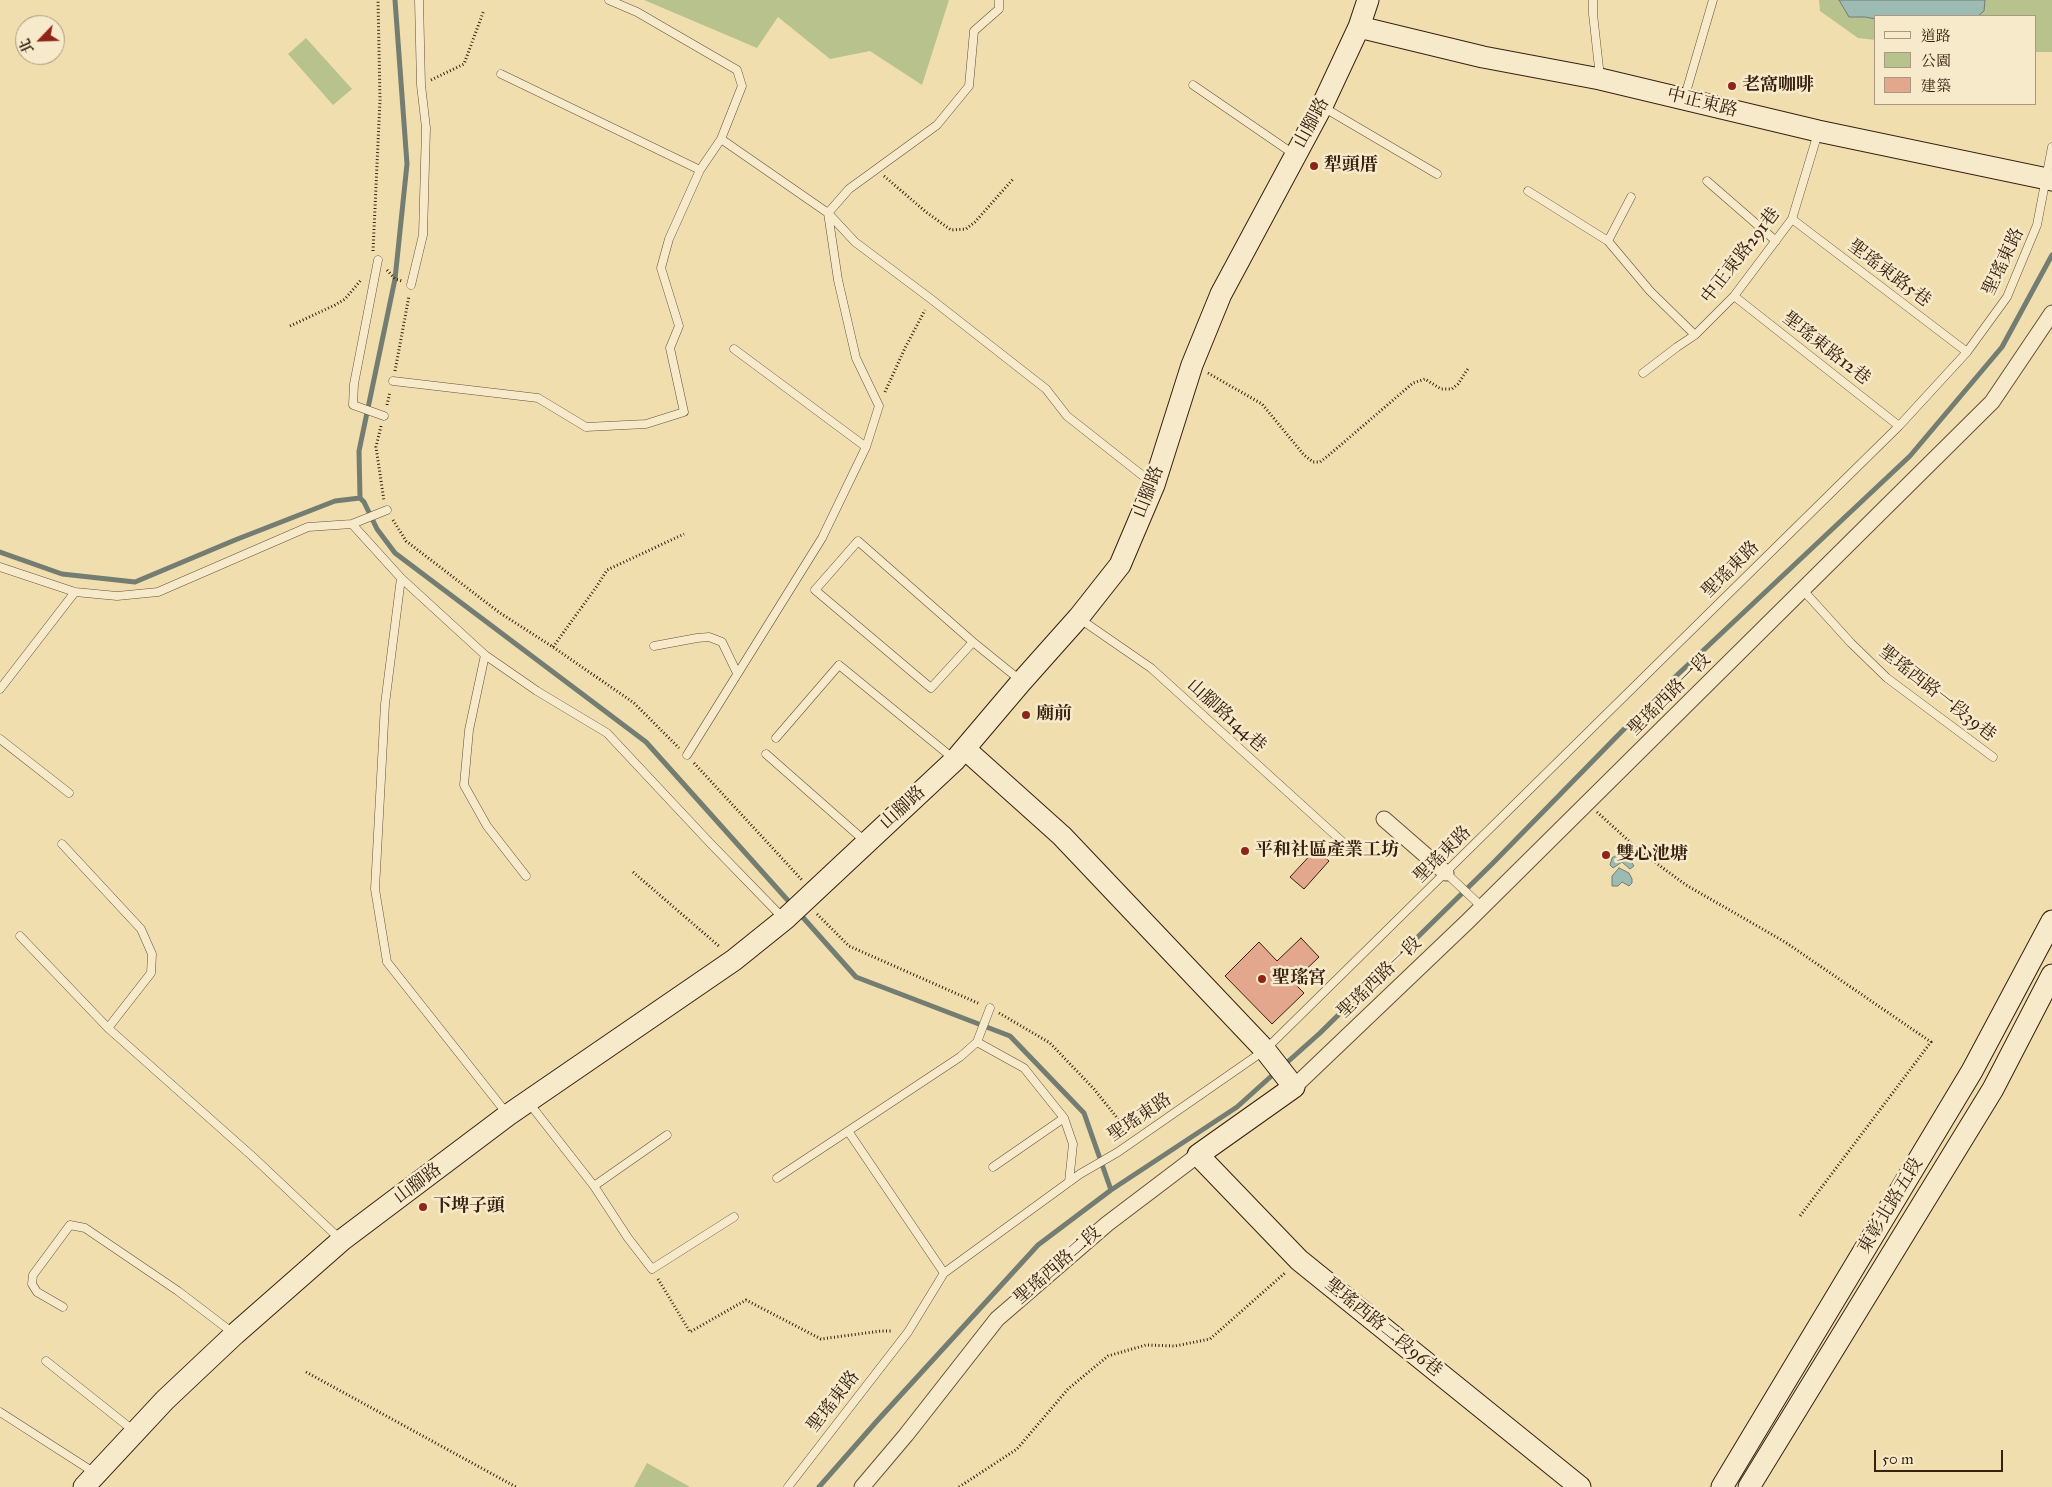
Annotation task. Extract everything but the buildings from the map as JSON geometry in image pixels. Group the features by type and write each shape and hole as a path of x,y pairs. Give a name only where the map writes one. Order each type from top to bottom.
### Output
{"main road":[{"name":"山腳路","path":"90,1480 134,1431 235,1334 342,1240 508,1115 734,960 785,919 960,754 1079,618 1120,565 1154,485 1192,364 1221,294 1322,106 1359,27 1368,0"},
{"name":"中正東路","path":"1359,27 1484,57 1600,79 1684,98 1818,131 2048,179"},
{"path":"960,754 1062,836 1267,1053 1294,1087"},
{"name":"東彰北路五段","path":"1722,1487 1972,1071 2052,920"},
{"name":"東彰北路五段","path":"1749,1487 1993,1089 2052,975"},
{"name":"聖瑤西路二段","path":"1198,1156 1294,1087"},
{"name":"聖瑤西路二段96巷","path":"1198,1156 1299,1260 1580,1487"}],"street":[{"name":"聖瑤西路一段","path":"1294,1087 1482,907 1992,402 2052,313"},
{"path":"1384,819 1446,873"},
{"name":"聖瑤西路二段","path":"862,1487 906,1435 997,1319 1107,1224 1198,1156"}],"lane":[{"path":"411,285 423,235 426,128 422,85 419,0"},
{"path":"393,381 538,398 586,428 646,424 684,412 670,348 679,326 661,268 669,239 700,170 721,139 742,86 737,70 637,12 609,0"},
{"path":"687,755 822,538 866,447 879,406 856,358 838,280 828,213 849,189 937,125 969,86 974,30 999,9 999,0"},
{"path":"1593,0 1600,79"},
{"path":"1684,98 1713,0"},
{"path":"501,74 700,170"},
{"path":"1193,85 1295,155"},
{"path":"1322,106 1437,174"},
{"name":"中正東路291巷","path":"1643,373 1677,346 1695,335 1734,296 1792,219 1818,131"},
{"path":"721,139 828,213 855,242 932,299 1046,389 1067,416 1154,485"},
{"name":"聖瑤東路","path":"788,1487 908,1332 944,1272 1080,1174 1118,1152 1267,1053 1446,873 1899,426 1967,352 2007,297 2037,225 2048,179 2052,147"},
{"path":"1707,181 1776,240"},
{"path":"1528,191 1608,241 1650,291 1695,335"},
{"path":"1608,241 1631,197"},
{"name":"聖瑤東路5巷","path":"1792,219 1967,352"},
{"path":"378,260 354,384 353,405 384,416"},
{"name":"聖瑤東路12巷","path":"1734,296 1899,426"},
{"path":"734,349 866,447"},
{"path":"0,567 75,592 118,596 158,592 308,527 352,524 387,510"},
{"path":"352,524 401,578 485,656 536,691 607,733 711,844 785,919"},
{"path":"973,642 931,688 815,590 858,541 973,642 1022,681"},
{"path":"401,578 385,704 375,889 387,962 508,1115"},
{"name":"聖瑤西路一段39巷","path":"1802,589 1851,643 1887,678 1993,757"},
{"path":"0,689 75,592"},
{"name":"山腳路144巷","path":"1079,618 1150,668 1346,845"},
{"path":"654,646 709,637 722,642 737,674"},
{"path":"485,656 469,730 464,785 487,826 526,876"},
{"path":"776,738 839,664 960,754"},
{"path":"0,739 69,793"},
{"path":"766,754 866,842"},
{"path":"62,844 140,929 152,954 151,973 108,1028"},
{"path":"1446,873 1482,907"},
{"path":"20,936 108,1028 245,1150 342,1240"},
{"path":"777,1178 960,1057 977,1042 990,1008"},
{"path":"977,1042 1024,1068 1064,1118 1073,1144 1069,1182"},
{"path":"528,1102 594,1186 628,1238 652,1269 734,1217"},
{"path":"993,1167 1064,1118"},
{"path":"848,1131 944,1272"},
{"path":"594,1186 667,1134"},
{"path":"63,1307 37,1292 32,1284 33,1275 70,1225 85,1228 178,1290 235,1334"},
{"path":"46,1361 134,1431"},
{"path":"0,1412 90,1480"}],"path":[{"path":"369,257 372,249 380,100 378,0"},
{"path":"422,85 464,64 484,10"},
{"path":"876,169 926,212 951,230 966,229 975,222 1014,178"},
{"path":"372,249 378,260 395,279 411,285 393,381 376,447 383,499 387,510 406,541 500,613 634,703 687,755 809,897 817,915 849,946 990,1008 1050,1042 1094,1089 1122,1124 1128,1145"},
{"path":"290,326 345,299 360,282 363,274"},
{"path":"879,406 905,348 932,299"},
{"path":"1192,364 1262,404 1304,455 1313,462 1320,462 1329,455 1413,382 1425,379 1441,389 1452,389 1470,367"},
{"path":"553,647 607,570 684,534"},
{"path":"1587,803 1641,852 1686,885 1785,942 1931,1042 1800,1216"},
{"path":"633,872 734,960"},
{"path":"958,1487 1017,1449 1068,1389 1108,1356 1146,1345 1175,1346 1210,1339 1299,1260"},
{"path":"652,1269 690,1332 746,1300 821,1340 881,1331 908,1332"},
{"path":"306,1372 516,1487"}],"green space":[{"path":"644,0 949,0 922,85 870,51 830,59 778,17 757,48"},
{"path":"1819,0 2052,0 2052,52 2037,52 2037,15 1874,15 1874,40 1858,38 1820,11"},
{"path":"306,38 352,89 333,105 288,54"},
{"path":"647,1463 690,1487 634,1487"}],"water":[{"path":"1839,0 1985,0 1984,11 1979,15 1874,15 1874,19 1849,17"},
{"path":"1621,852 1626,854 1634,866 1630,869 1622,862 1613,868 1610,865 1612,858"},
{"path":"1619,868 1629,873 1632,883 1629,886 1622,882 1618,886 1612,886 1612,876"}],"waterway":[{"path":"395,0 407,164 395,279 359,451 360,498 364,502 377,529 395,553 646,742 792,905"},
{"path":"1283,1066 1320,1033 1493,863 1675,677 1910,456 2002,347 2052,255"},
{"path":"0,552 62,574 135,582 335,501 360,498"},
{"path":"799,913 856,977 1010,1036 1084,1113 1111,1190"},
{"path":"819,1487 1038,1245 1111,1190 1237,1107 1277,1071"}],"place":[{"name":"老窩咖啡","path":"1732,86"},
{"name":"犁頭厝","path":"1314,166"},
{"name":"廟前","path":"1026,715"},
{"name":"平和社區產業工坊","path":"1245,851"},
{"name":"雙心池塘","path":"1606,855"},
{"name":"聖瑤宮","path":"1262,979"},
{"name":"下埤子頭","path":"423,1207"}]}
